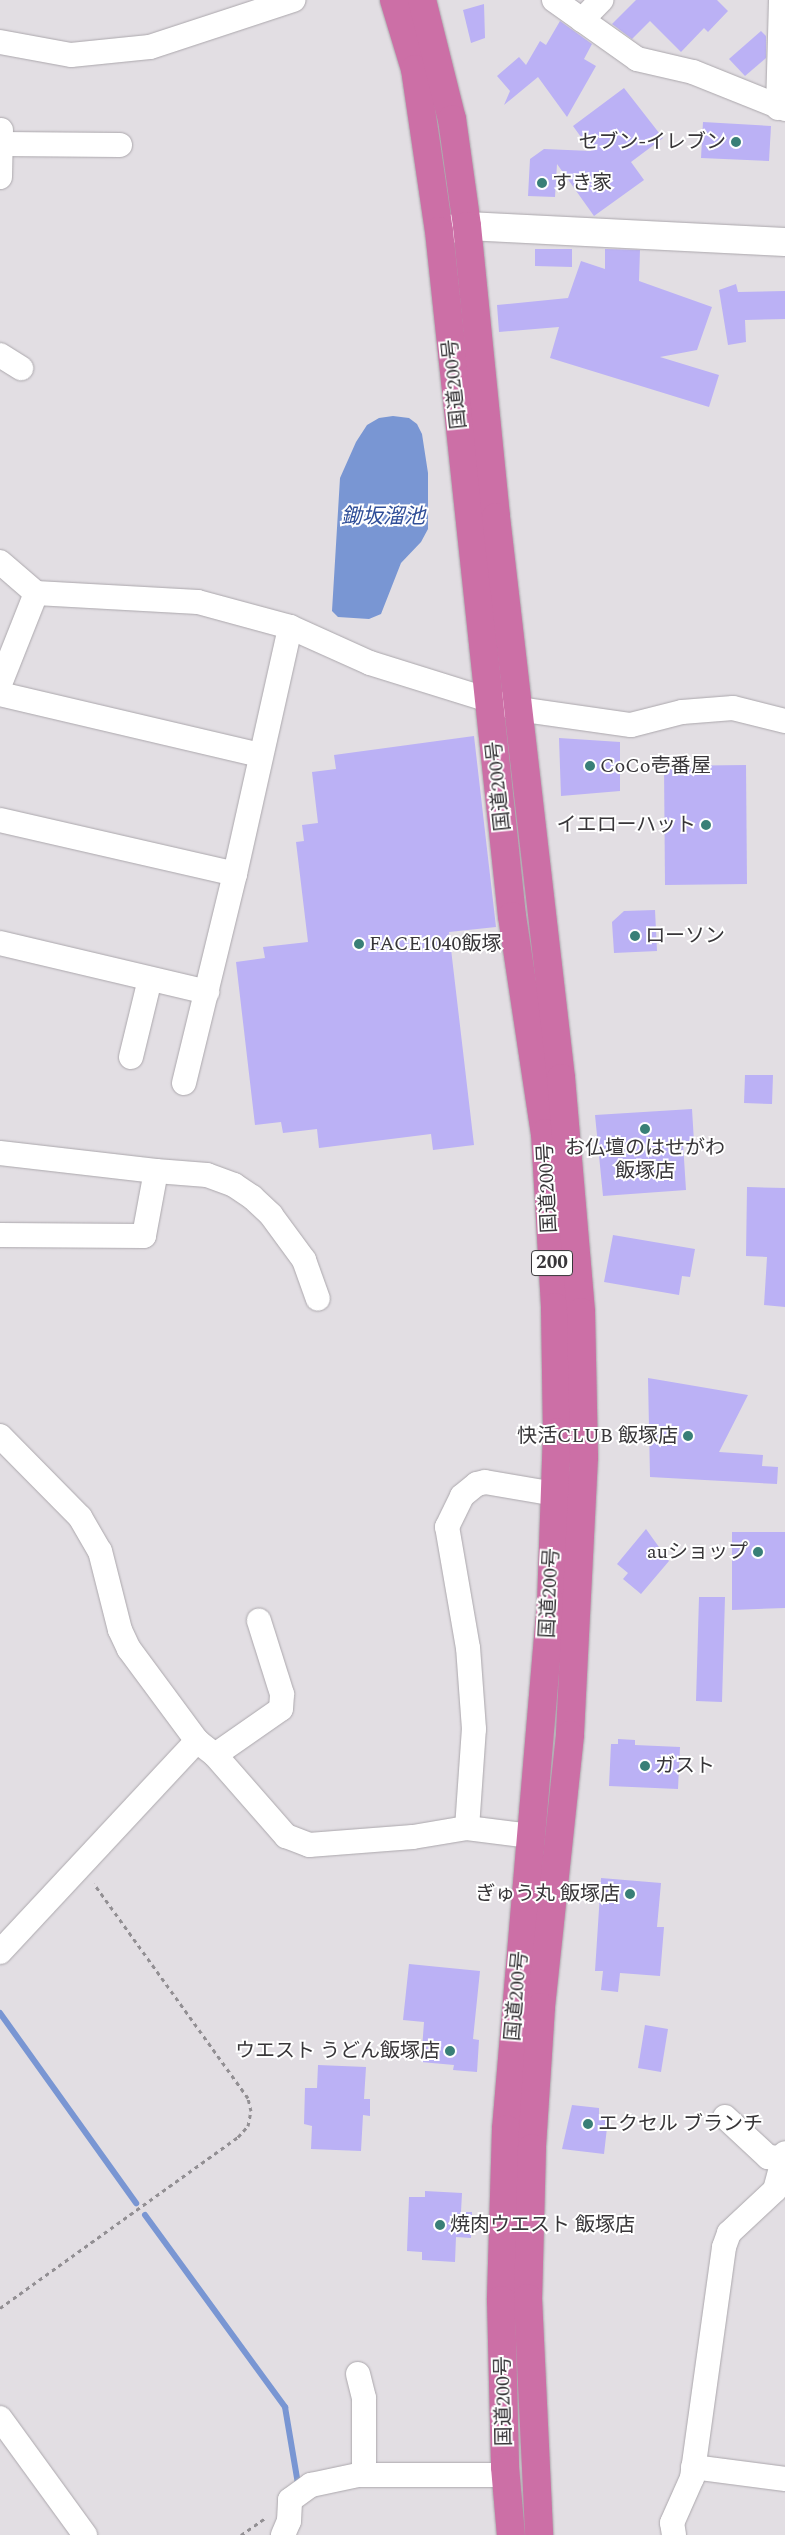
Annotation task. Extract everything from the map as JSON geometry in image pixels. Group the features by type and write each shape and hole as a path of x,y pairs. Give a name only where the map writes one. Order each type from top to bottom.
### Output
{"highway":[{"name":"国道200号","path":"394,0 415,69 439,231 512,916 545,1133 554,1307 555,1494 551,1602 506,2129 501,2300 506,2475 511,2535"},
{"name":"国道200号","path":"422,0 452,120 467,226 518,709 562,1087 581,1312 584,1457 570,1735 541,2007 532,2148 528,2298 539,2535"}],"street":[{"path":"0,42 71,55 150,47 292,0"},
{"path":"554,0 637,60 693,72 781,108 781,0"},
{"path":"582,20 601,0"},
{"path":"0,177 1,144 120,145"},
{"path":"439,231 467,226 785,242"},
{"path":"0,355 21,368"},
{"path":"0,562 36,593 198,602 290,627 370,663 406,672 490,702 518,709 630,726 682,712 733,708 785,721"},
{"path":"0,684 36,593"},
{"path":"184,1083 235,874 260,754 290,627"},
{"path":"0,694 260,754"},
{"path":"0,820 235,874"},
{"path":"0,943 207,992"},
{"path":"131,1057 150,979"},
{"path":"0,1153 207,1175 234,1185 252,1197 271,1215 304,1260 318,1298"},
{"path":"0,1235 144,1236 156,1171"},
{"path":"0,1436 80,1517 100,1551 120,1630 129,1649 197,1742 215,1756 277,1827 298,1842 309,1844 413,1837 467,1828 530,1836"},
{"path":"467,1828 474,1729 468,1648 447,1527 462,1496 477,1484 485,1482 555,1494"},
{"path":"215,1756 281,1709 282,1694 259,1621"},
{"path":"0,1952 82,1867 197,1742"},
{"path":"674,2535 672,2523 692,2478 724,2247 729,2233 775,2190 783,2156 768,2157 725,2117"},
{"path":"358,2374 364,2398 364,2475"},
{"path":"0,2418 85,2535"},
{"path":"693,2467 785,2479"},
{"path":"283,2535 289,2521 290,2500 311,2485 364,2475 506,2475"}],"path":[{"path":"0,2308 238,2137 248,2126 251,2111 248,2098 82,1867"}],"water":[{"name":"鋤坂溜池","path":"393,416 409,418 417,424 422,434 428,473 428,529 421,542 401,563 381,614 369,619 338,617 332,611 340,478 356,442 367,425 379,418"}],"building":[{"path":"636,0 717,0 728,11 708,32 704,28 681,52 650,21 632,39 612,24"},
{"path":"484,4 485,38 471,43 463,10"},
{"path":"560,21 592,44 584,59 596,66 567,117 538,77 504,105 510,91 497,76 519,57 526,65 540,41 546,45"},
{"path":"761,31 766,36 766,58 745,76 729,59"},
{"path":"624,88 663,138 631,162 644,180 594,216 557,164 555,197 528,196 530,159 544,149 591,151 573,126"},
{"name":"セブン-イレブン","path":"703,122 771,126 769,161 701,158"},
{"path":"535,249 572,249 572,267 535,266"},
{"path":"605,249 640,250 639,281 712,307 697,350 660,357 719,375 709,407 550,358 559,327 499,332 497,305 568,298 581,261 605,269"},
{"path":"736,284 738,292 785,291 785,319 745,320 746,342 728,345 719,290"},
{"name":"FACE1040飯塚","path":"474,736 496,927 449,932 474,1145 433,1150 431,1134 319,1148 317,1129 283,1133 281,1122 255,1125 236,962 265,958 263,947 308,942 296,842 304,841 302,825 318,823 312,772 336,769 334,755"},
{"name":"CoCo壱番屋","path":"559,738 620,742 620,791 561,796"},
{"name":"イエローハット","path":"746,765 747,884 665,885 664,766"},
{"name":"ローソン","path":"655,910 657,951 614,953 612,922 624,911"},
{"path":"745,1075 773,1075 772,1104 744,1103"},
{"path":"692,1109 694,1142 683,1143 686,1190 603,1196 595,1115"},
{"path":"747,1187 785,1188 785,1307 764,1305 767,1257 746,1256"},
{"path":"613,1235 695,1249 690,1277 682,1276 679,1295 604,1282"},
{"name":"快活CLUB 飯塚店","path":"648,1378 748,1395 719,1452 763,1455 762,1466 778,1467 777,1484 650,1477"},
{"path":"646,1529 669,1561 641,1594 623,1579 628,1573 617,1564"},
{"path":"732,1532 785,1532 785,1608 732,1610"},
{"path":"699,1597 725,1597 722,1702 696,1701"},
{"name":"ガスト","path":"618,1739 635,1740 635,1745 680,1747 678,1789 609,1786 611,1744 618,1744"},
{"path":"601,1878 661,1883 657,1927 664,1927 660,1976 620,1973 618,1992 601,1990 603,1971 595,1971"},
{"path":"409,1964 480,1971 473,2039 479,2040 477,2072 453,2070 454,2065 421,2062 424,2022 403,2020"},
{"path":"645,2025 668,2029 661,2072 638,2068"},
{"path":"318,2065 366,2067 364,2099 370,2099 370,2116 363,2115 361,2151 311,2149 312,2126 304,2124 305,2088 317,2088"},
{"name":"エクセル ブランチ","path":"572,2105 599,2108 599,2114 608,2119 604,2154 562,2149"},
{"name":"焼肉ウエスト 飯塚店","path":"425,2191 462,2193 461,2212 472,2212 471,2238 456,2237 455,2262 422,2260 422,2252 407,2251 409,2197 425,2197"}],"waterway":[{"path":"0,2013 136,2203"},
{"path":"145,2215 285,2407 298,2484"}],"place":[{"name":"セブン-イレブン","path":"736,142"},
{"name":"すき家","path":"542,183"},
{"name":"CoCo壱番屋","path":"590,766"},
{"name":"イエローハット","path":"706,825"},
{"name":"ローソン","path":"635,936"},
{"name":"FACE1040飯塚","path":"359,944"},
{"name":"お仏壇のはせがわ 飯塚店","path":"645,1129"},
{"name":"快活CLUB 飯塚店","path":"688,1436"},
{"name":"auショップ","path":"758,1552"},
{"name":"ガスト","path":"645,1766"},
{"name":"ぎゅう丸 飯塚店","path":"630,1894"},
{"name":"ウエスト うどん飯塚店","path":"450,2051"},
{"name":"エクセル ブランチ","path":"588,2124"},
{"name":"焼肉ウエスト 飯塚店","path":"440,2225"}]}
